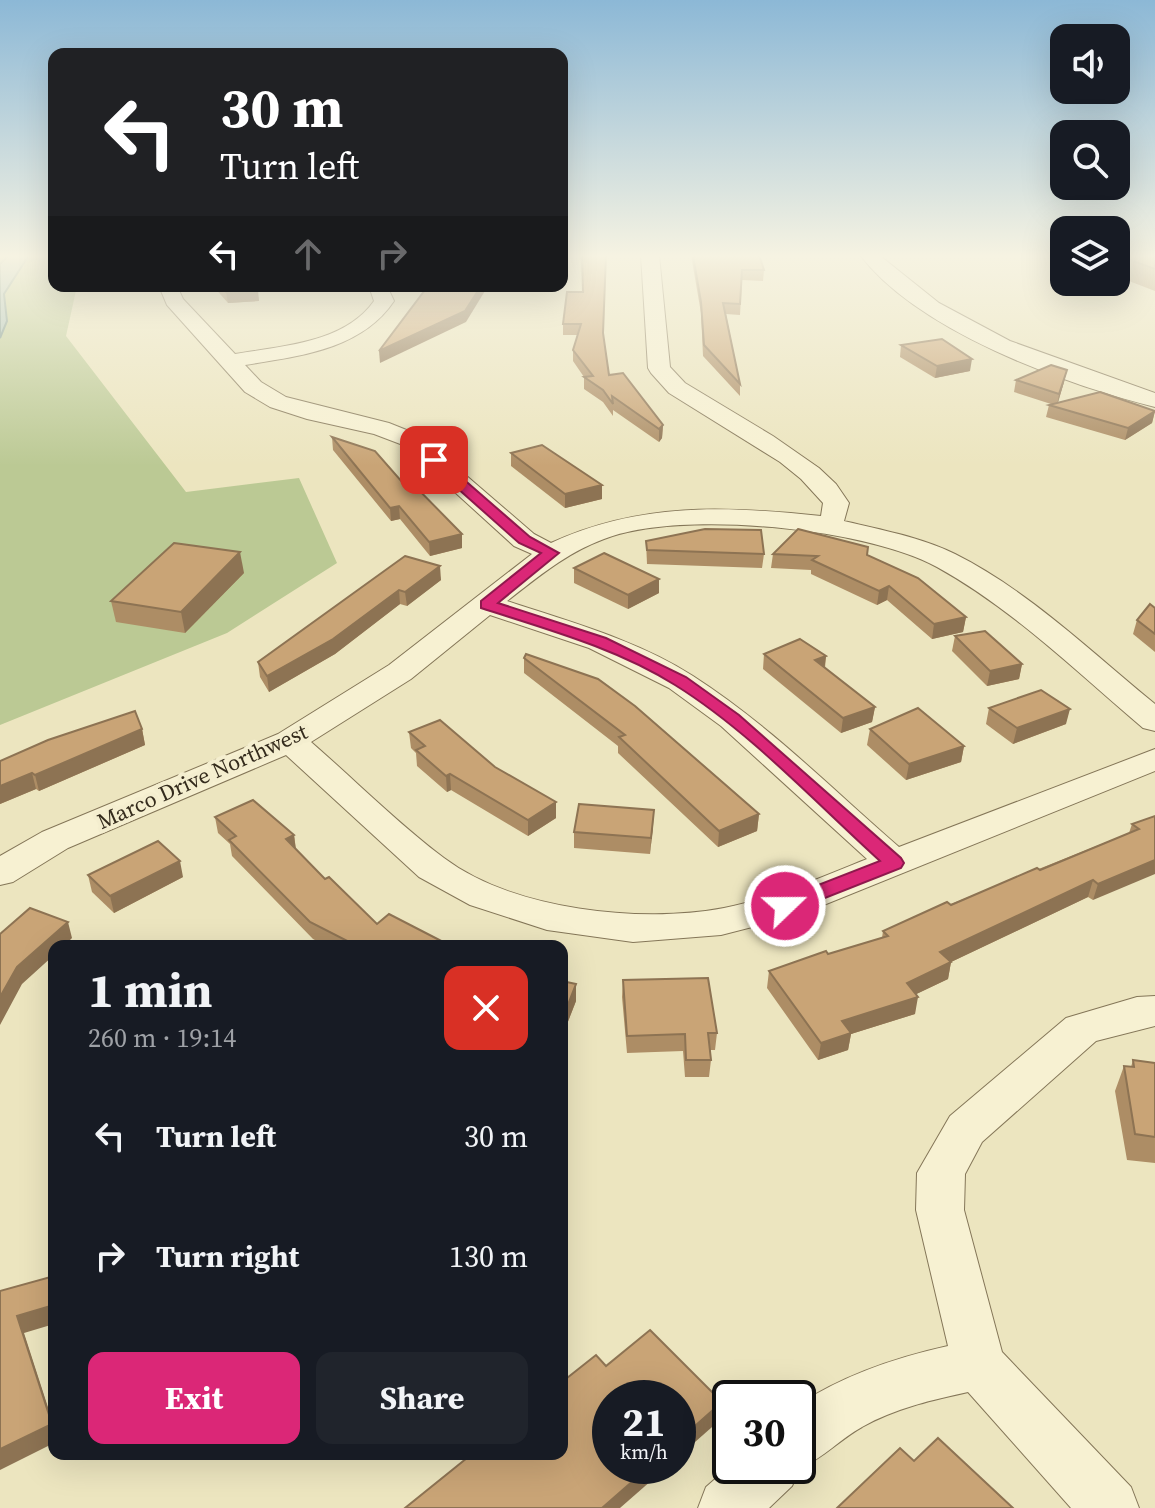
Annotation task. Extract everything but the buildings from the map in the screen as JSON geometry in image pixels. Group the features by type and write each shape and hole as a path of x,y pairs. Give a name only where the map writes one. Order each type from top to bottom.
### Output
{"street":[{"path":"196,325 253,387 278,402 315,414 381,428 411,440 524,540 551,553"},
{"path":"228,362 302,347 351,332 360,325"},
{"path":"656,325 659,368 677,388 814,476 836,503 837,512 828,525"},
{"path":"960,325 989,342 1069,373 1155,400"},
{"name":"Marco Drive Northwest","path":"0,873 55,840 290,741 400,672 551,553 599,531 662,519 753,517 828,525 907,545 977,577 1007,598 1155,721"},
{"path":"486,604 600,642 680,681 733,719 894,863"},
{"path":"290,741 432,868 484,896 547,917 633,928 721,922 785,906 1155,759"},
{"path":"1110,1508 979,1365 940,1210 941,1173 966,1129 1081,1029 1155,1011"},
{"path":"816,1424 889,1385 979,1365"},
{"path":"727,1508 753,1484"}],"green space":[{"path":"0,325 68,325 66,336 186,492 299,478 337,563 227,633 0,725"}],"route":[{"path":"434,460 524,540 551,553 486,604 600,642 680,681 733,719 894,863 785,906"}]}
